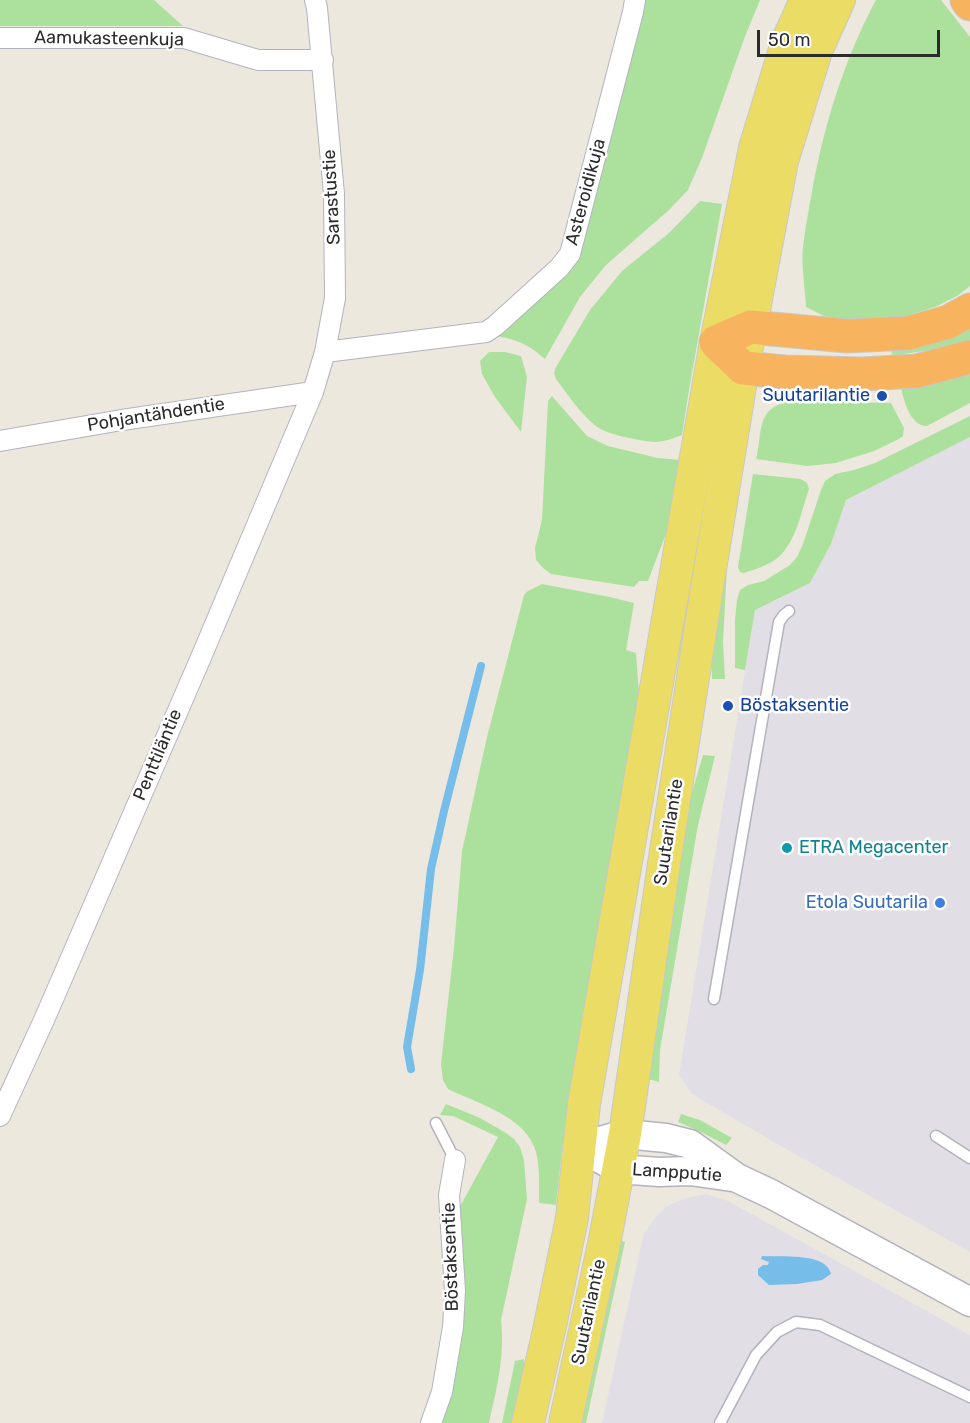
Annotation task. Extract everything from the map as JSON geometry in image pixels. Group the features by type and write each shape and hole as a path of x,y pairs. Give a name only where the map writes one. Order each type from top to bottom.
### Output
{"highway":[{"path":"967,0 970,4"},
{"path":"970,310 948,322 909,333 847,336 751,327 716,342 743,368 784,372 862,375 917,371 970,357"}],"main road":[{"name":"Suutarilantie","path":"528,1423 572,1218 584,1104 716,342 755,148 788,40 806,0"},
{"name":"Suutarilantie","path":"565,1423 625,1134 665,854 706,594 743,368 782,160 816,51 839,0"}],"street":[{"name":"Sarastustie","path":"313,392 325,352 335,298 334,194 318,8 315,0"},
{"name":"Asteroidikuja","path":"325,352 486,332 559,268 570,254 635,0"},
{"name":"Aamukasteenkuja","path":"0,38 184,38 258,60 323,60"},
{"name":"Pohjantähdentie","path":"0,441 134,418 313,392"},
{"name":"Penttiläntie","path":"0,1116 202,655 313,392"},
{"name":"Lampputie","path":"579,1147 625,1134 666,1138 690,1144 737,1178 771,1194 970,1302"},
{"name":"Lampputie","path":"579,1147 618,1169 659,1172 690,1171 737,1178"},
{"name":"Böstaksentie","path":"431,1423 442,1392 453,1327 455,1291 449,1195 455,1160"}],"lane":[{"path":"714,999 779,622 789,611"},
{"path":"436,1123 455,1160"},
{"path":"936,1136 970,1158"},
{"path":"720,1423 756,1355 777,1332 796,1322 820,1325 970,1397"}],"shaded area":[{"path":"970,437 970,1252 692,1094 679,1075 755,610 810,583 831,544 846,500"},
{"path":"707,1194 728,1201 970,1335 970,1423 602,1423 644,1233 666,1207 685,1198"}],"green space":[{"path":"0,0 154,0 183,26 0,26"},
{"path":"642,0 760,0 688,190 669,210 606,265 580,297 545,359 523,344 498,336 568,268"},
{"path":"876,0 941,0 970,37 970,286 957,296 935,307 900,318 842,320 824,316 806,307 803,247 816,172 828,121 844,71"},
{"path":"700,201 722,204 682,435 655,442 608,432 596,426 574,404 556,379 554,373 556,367 590,310 622,271 669,233"},
{"path":"970,326 970,342 892,356 891,346"},
{"path":"489,352 505,352 521,356 527,377 521,432 495,397 482,374 480,361"},
{"path":"970,370 970,403 927,426 916,422 906,405 901,386"},
{"path":"552,396 587,436 608,446 658,458 682,460 675,510 648,581 639,581 634,587 551,574 536,560 535,548 542,520 548,401"},
{"path":"790,401 891,403 904,428 903,436 874,451 836,463 807,466 756,459 762,422 766,415 779,404"},
{"path":"970,416 970,437 846,500 831,544 810,583 755,610 745,670 735,668 735,619 740,590 748,585 764,581 790,565 797,557 825,481 835,474 875,463"},
{"path":"753,474 801,479 807,483 809,489 796,529 785,550 772,562 744,573 740,572 738,567"},
{"path":"728,548 723,642 725,679 712,679 710,635"},
{"path":"542,584 634,603 626,650 636,653 640,707 586,1005 562,1150 556,1205 539,1203 539,1171 536,1152 531,1140 512,1120 448,1089 443,1080 441,1064 462,851 487,737 524,595"},
{"path":"703,755 715,756 698,825 660,1050 659,1082 648,1079 684,819"},
{"path":"446,1104 480,1118 506,1133 520,1147 524,1160 527,1199 501,1320 501,1359 489,1423 441,1423 458,1363 463,1312 457,1212 498,1137 453,1116 440,1115"},
{"path":"681,1114 700,1120 732,1138 726,1145 678,1122"},
{"path":"619,1240 625,1242 586,1423 576,1423"},
{"path":"524,1359 514,1423 502,1423 515,1361"}],"water":[{"path":"762,1256 812,1259 828,1267 831,1274 822,1280 769,1285 758,1275 758,1269 763,1265 768,1265 769,1262 761,1259"}],"waterway":[{"path":"411,1069 407,1047 420,970 431,869 481,666"}],"place":[{"name":"Suutarilantie","path":"882,396"},
{"name":"Böstaksentie","path":"728,706"},
{"name":"ETRA Megacenter","path":"787,848"},
{"name":"Etola Suutarila","path":"940,903"}]}
